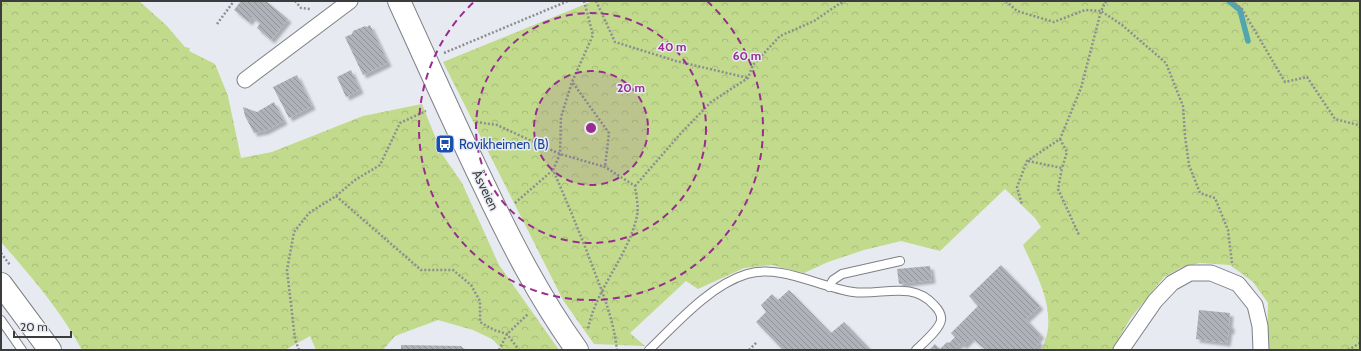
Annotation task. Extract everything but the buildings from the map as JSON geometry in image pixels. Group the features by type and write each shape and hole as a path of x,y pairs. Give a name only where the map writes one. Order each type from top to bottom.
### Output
{"street":[{"path":"244,80 350,1"},
{"name":"Åsveien","path":"399,1 450,116 530,278 550,311 582,342"},
{"path":"1121,350 1155,301 1172,283 1190,273 1211,273 1238,284 1255,305 1260,326 1261,350"},
{"path":"1,284 50,350"}],"lane":[{"path":"828,287 833,280 842,274 900,261"},
{"path":"649,350 711,293 729,281 748,274 765,271 782,273 828,287 855,293 893,290 912,292 930,300 940,311 941,320 937,328 916,350"},
{"path":"1,320 22,350"}],"path":[{"path":"217,24 234,1"},
{"path":"444,54 568,1"},
{"path":"510,207 553,170 560,154 561,117 572,82 593,35 584,1"},
{"path":"596,1 615,42 676,61 748,78"},
{"path":"582,342 590,318 609,276 626,250 638,215 635,186 682,132 711,102 748,78 753,65 780,36 814,21 845,1"},
{"path":"1006,1 1016,11 1054,22 1085,10 1101,11 1122,25 1166,63 1183,106 1189,165 1200,193 1215,198 1228,230 1233,269 1238,284"},
{"path":"1022,205 1018,186 1027,161 1060,139 1081,88 1101,11 1106,1"},
{"path":"1232,1 1242,9 1285,82 1307,77 1335,119 1358,125 1360,127"},
{"path":"572,82 609,133 605,167"},
{"path":"299,350 295,339 287,270 294,232 309,213 336,196 355,180 380,165 400,123 427,110"},
{"path":"475,122 496,125 560,154 605,167 635,186"},
{"path":"1060,139 1067,152 1058,189 1079,235"},
{"path":"1027,161 1062,168"},
{"path":"553,170 581,234 602,292 615,330 617,350"},
{"path":"336,196 420,270 453,270 471,285 480,301 480,322 494,330 507,334 519,350"},
{"path":"499,350 507,334 532,310"},
{"path":"749,350 757,342"},
{"path":"1348,350 1360,343"}],"green space":[{"path":"1,1 139,1 166,25 185,47 190,48 189,51 215,64 228,96 241,158 272,152 363,116 422,104 442,154 462,183 499,265 559,350 503,350 492,339 473,330 438,320 395,336 383,350 316,350 310,336 285,350 82,350 65,321 1,242"},
{"path":"593,1 1360,1 1360,350 1267,350 1268,303 1253,282 1230,265 1200,263 1182,267 1164,277 1130,319 1112,350 1042,350 1048,329 1047,307 1045,296 1037,275 1023,245 1041,227 1035,218 1005,189 940,251 901,241 864,250 828,262 804,273 772,265 744,268 698,289 686,281 630,333 645,346 594,344 563,300 443,62"}],"waterway":[{"path":"1229,1 1240,10 1248,41"}],"place":[{"name":"Rovikheimen (B)","path":"445,144"}]}
